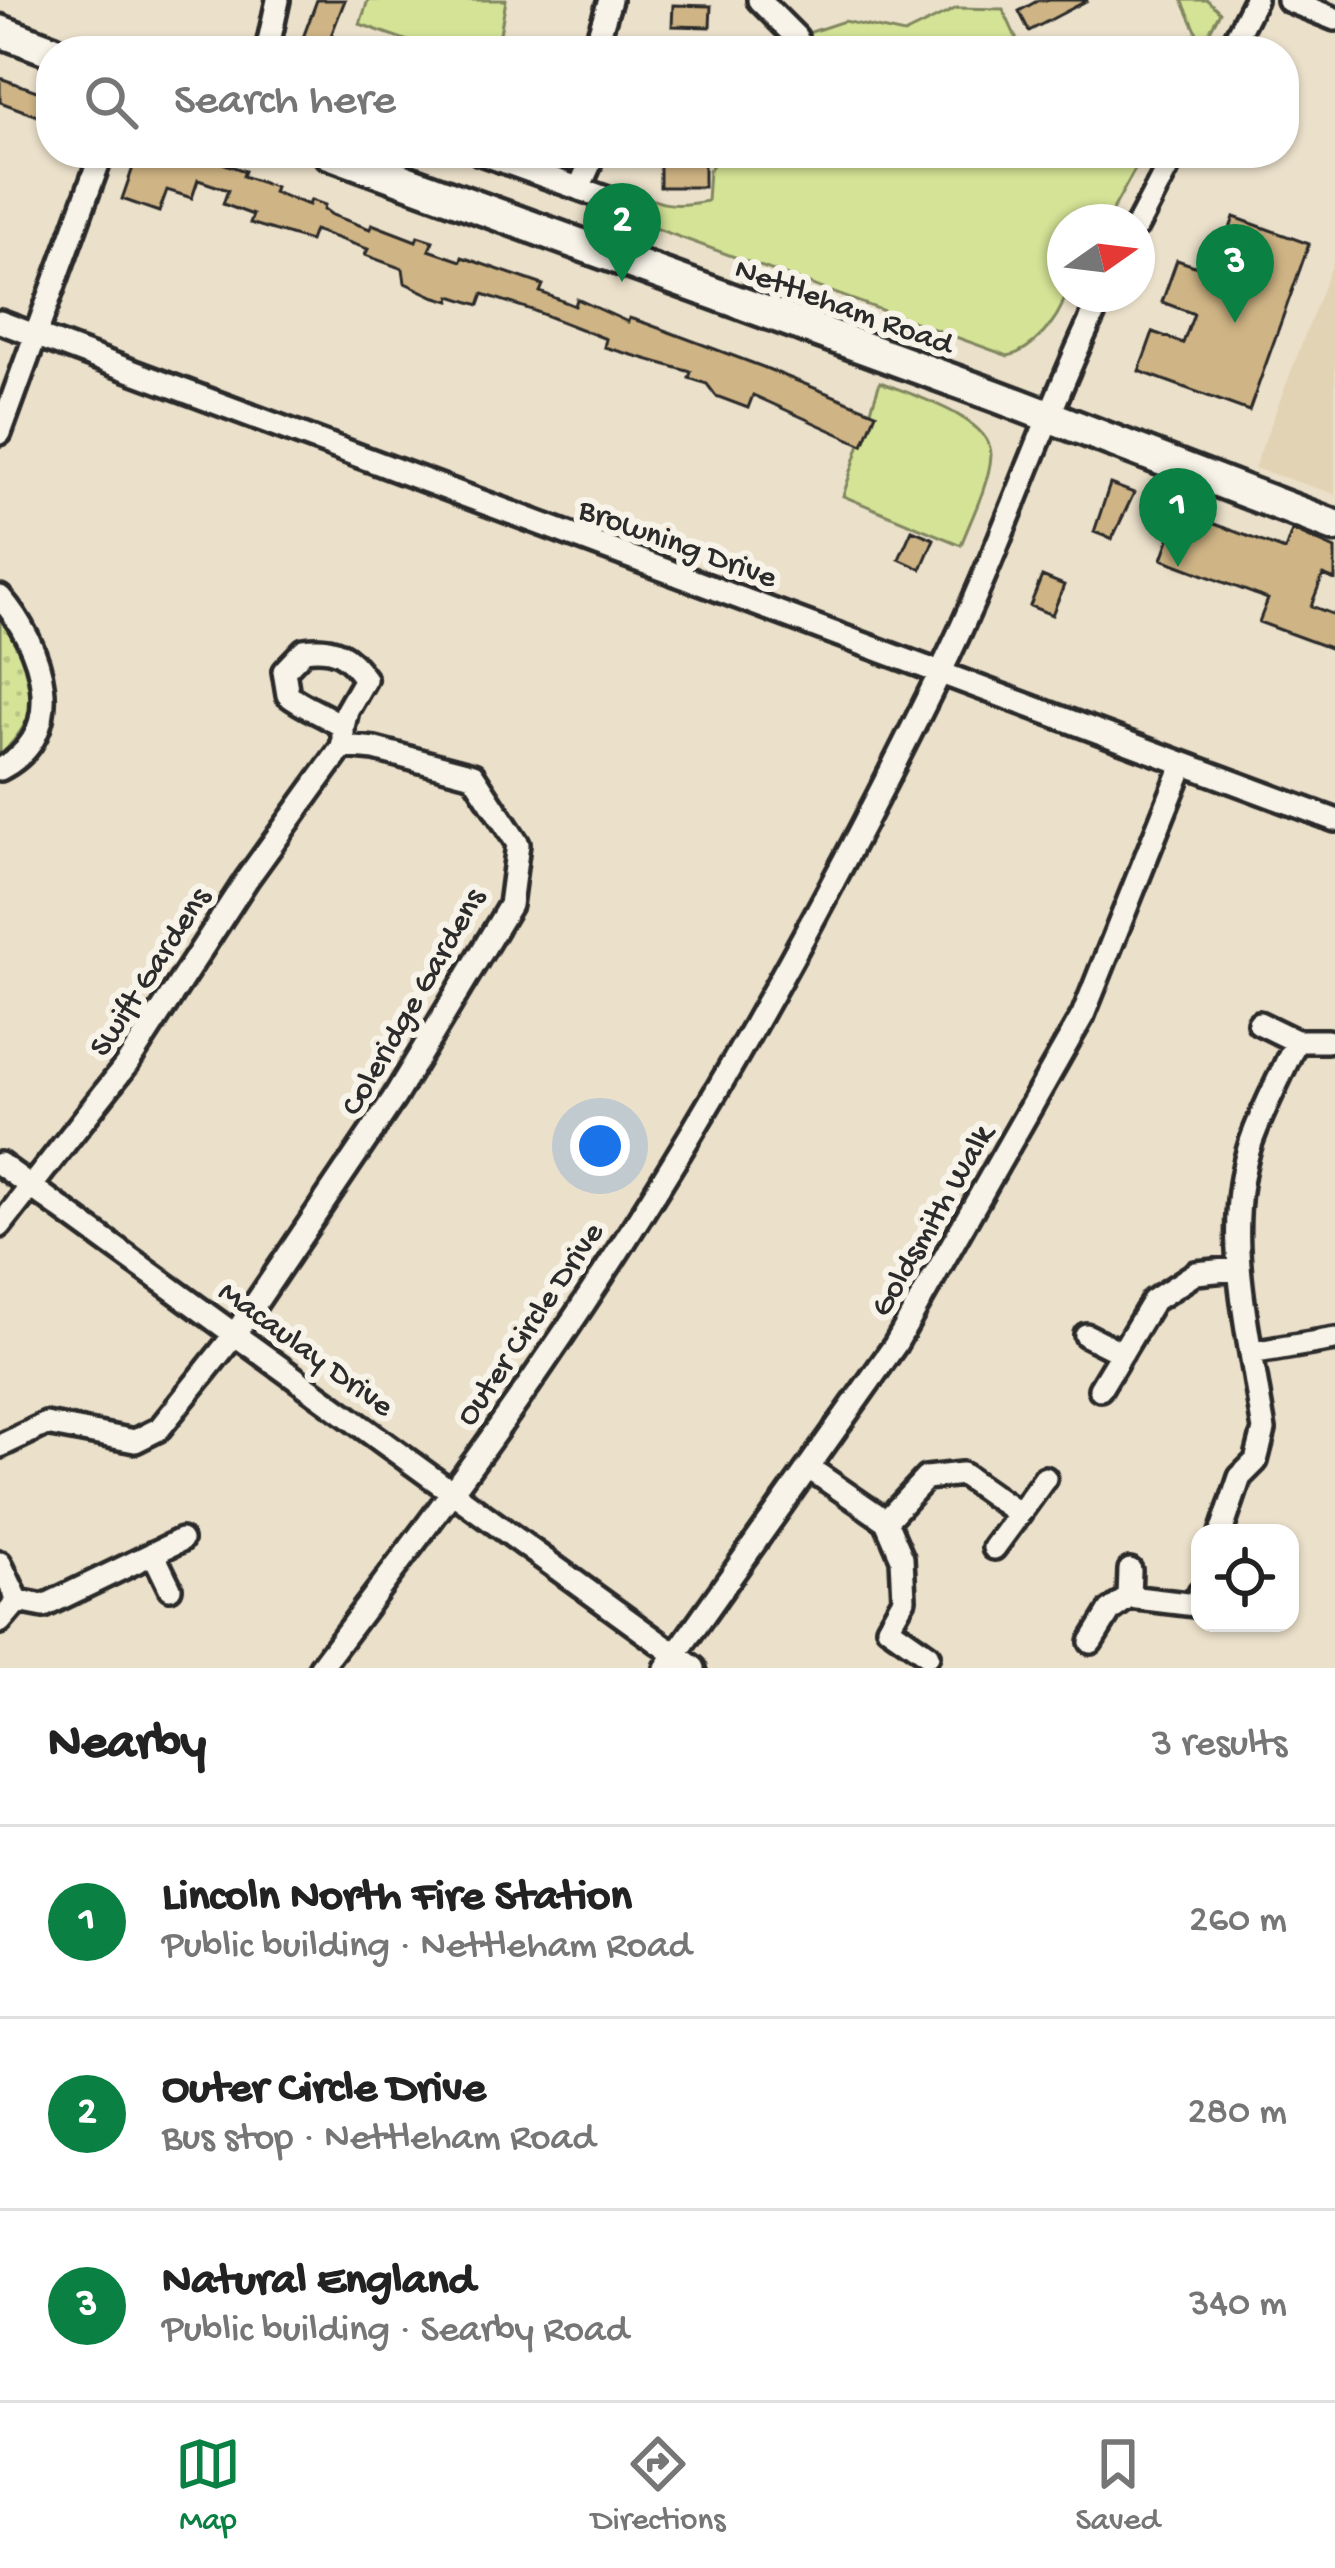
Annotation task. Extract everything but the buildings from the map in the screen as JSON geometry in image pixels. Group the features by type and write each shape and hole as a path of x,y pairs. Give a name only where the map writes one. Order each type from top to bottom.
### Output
{"main road":[{"path":"0,32 36,45"},
{"name":"Nettleham Road","path":"369,168 1049,415 1335,526"}],"street":[{"path":"270,36 278,0"},
{"path":"599,36 610,0"},
{"path":"759,0 794,36"},
{"path":"1237,36 1255,0"},
{"path":"1288,0 1335,19"},
{"path":"0,433 96,168"},
{"path":"523,168 611,200"},
{"path":"579,188 588,168"},
{"path":"1148,204 1167,168"},
{"name":"Outer Circle Drive","path":"320,1668 547,1359 700,1117 819,909 941,672 1095,312"},
{"name":"Browning Drive","path":"0,322 1335,820"},
{"path":"0,597 29,636 43,674 44,709 26,747 0,769"},
{"name":"Coleridge Gardens","path":"0,1446 46,1424 135,1441 159,1429 236,1334 394,1098 510,905 518,844 473,775 343,736"},
{"name":"Swift Gardens","path":"0,1226 127,1064 343,736"},
{"name":"Goldsmith Walk","path":"678,1664 885,1363 1083,1016 1183,765"},
{"path":"1259,1023 1296,1041 1327,1041"},
{"path":"1224,1524 1240,1478 1256,1461 1264,1430 1236,1270 1243,1178 1251,1142 1296,1041"},
{"name":"Macaulay Drive","path":"0,1164 452,1490 678,1664"},
{"path":"1100,1389 1153,1300 1196,1274 1236,1270"},
{"path":"1085,1334 1122,1353"},
{"path":"1251,1353 1335,1339"},
{"path":"809,1468 886,1521 902,1558 904,1599 888,1628 928,1655"},
{"path":"886,1521 926,1478 962,1474 1018,1514"},
{"path":"994,1548 1045,1478"},
{"path":"18,1601 44,1606 181,1540"},
{"path":"153,1553 170,1588"},
{"path":"0,1563 18,1601"},
{"path":"1129,1597 1130,1570"},
{"path":"1091,1642 1110,1611 1129,1597 1191,1600"},
{"path":"0,1622 18,1601"}],"shaded area":[{"path":"1335,257 1335,494 1254,468"}],"green space":[{"path":"368,0 506,0 500,36 394,36 360,24"},
{"path":"1182,0 1207,0 1220,12 1207,36 1192,36 1197,33"},
{"path":"957,8 1003,9 1015,36 799,36 844,21 904,34"},
{"path":"711,168 1136,168 1116,204 1047,204 1047,312 1058,312 1035,341 1008,356 616,214 623,187 664,203 707,201"},
{"path":"880,382 947,409 979,430 988,442 987,478 961,545 843,496"},
{"path":"0,610 30,666 33,701 17,737 0,755"}],"place":[{"name":"Outer Circle Drive","path":"622,282"},
{"name":"Natural England","path":"1235,323"},
{"name":"Lincoln North Fire Station","path":"1178,567"}]}
